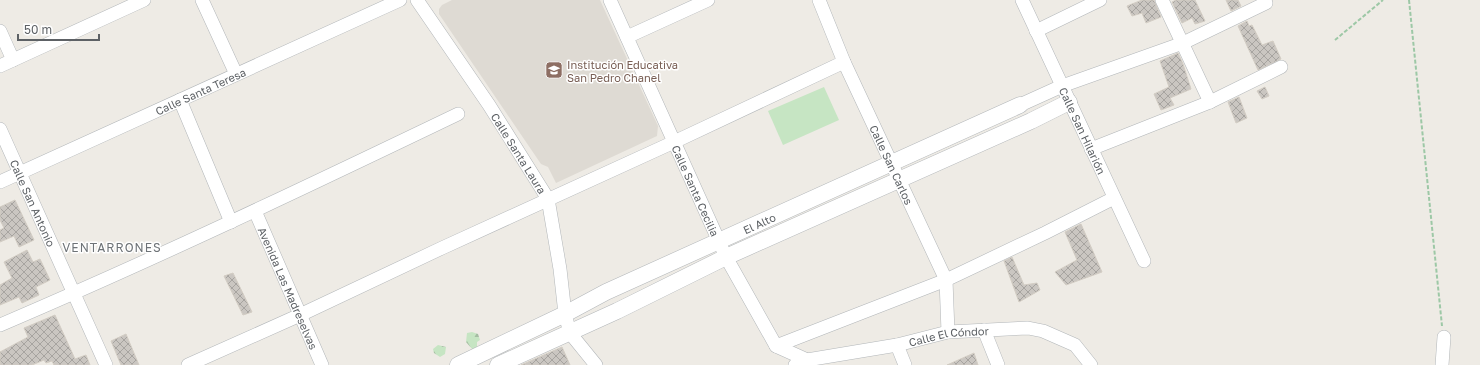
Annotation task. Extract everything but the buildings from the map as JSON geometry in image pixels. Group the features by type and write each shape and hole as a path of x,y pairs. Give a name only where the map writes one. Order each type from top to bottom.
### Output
{"street":[{"path":"0,66 144,0"},
{"path":"202,0 236,74"},
{"name":"Calle Santa Teresa","path":"0,182 400,0"},
{"name":"Calle Santa Laura","path":"417,0 488,104 548,199 560,269 565,314 570,332 596,365"},
{"name":"Calle Santa Cecilia","path":"610,0 726,257 776,346"},
{"path":"626,37 708,0"},
{"name":"Calle San Carlos","path":"819,0 844,62 946,280 948,332"},
{"path":"1036,31 1100,0"},
{"path":"1162,0 1210,102"},
{"name":"Calle San Hilarión","path":"1024,1 1036,31 1144,261"},
{"name":"El Alto","path":"458,365 565,314 606,292 1062,86 1183,43 1266,3"},
{"path":"0,31 13,60"},
{"path":"188,365 300,315 844,62"},
{"path":"1091,149 1210,102 1281,67"},
{"path":"180,100 231,222"},
{"name":"El Alto","path":"498,365 726,257 1031,121 1069,102"},
{"path":"0,325 255,211 458,114"},
{"name":"Calle San Antonio","path":"0,129 106,365"},
{"path":"776,346 946,280 1114,198"},
{"name":"Avenida Las Madreselvas","path":"255,211 322,365"},
{"name":"Calle El Cóndor","path":"795,365 897,345 948,332 1028,328 1043,330 1075,345 1091,365"},
{"path":"984,330 998,365"},
{"path":"1442,365 1444,337"},
{"path":"897,345 905,365"},
{"path":"776,346 808,363"}],"path":[{"path":"1335,40 1383,0"},
{"path":"1409,0 1444,337"}],"shaded area":[{"name":"Institución Educativa San Pedro Chanel","path":"452,0 600,0 658,126 657,136 556,183 548,167 541,164 439,14 439,9 442,5"}],"green space":[{"path":"824,87 839,120 783,145 768,111"},
{"path":"472,332 478,334 480,340 477,342 477,349 473,350 466,342 467,333"},
{"path":"438,345 446,347 445,354 440,357 434,353 433,349"}],"place":[{"name":"Institución Educativa San Pedro Chanel","path":"554,70"}],"district":[{"name":"VENTARRONES","path":"112,247"}]}
